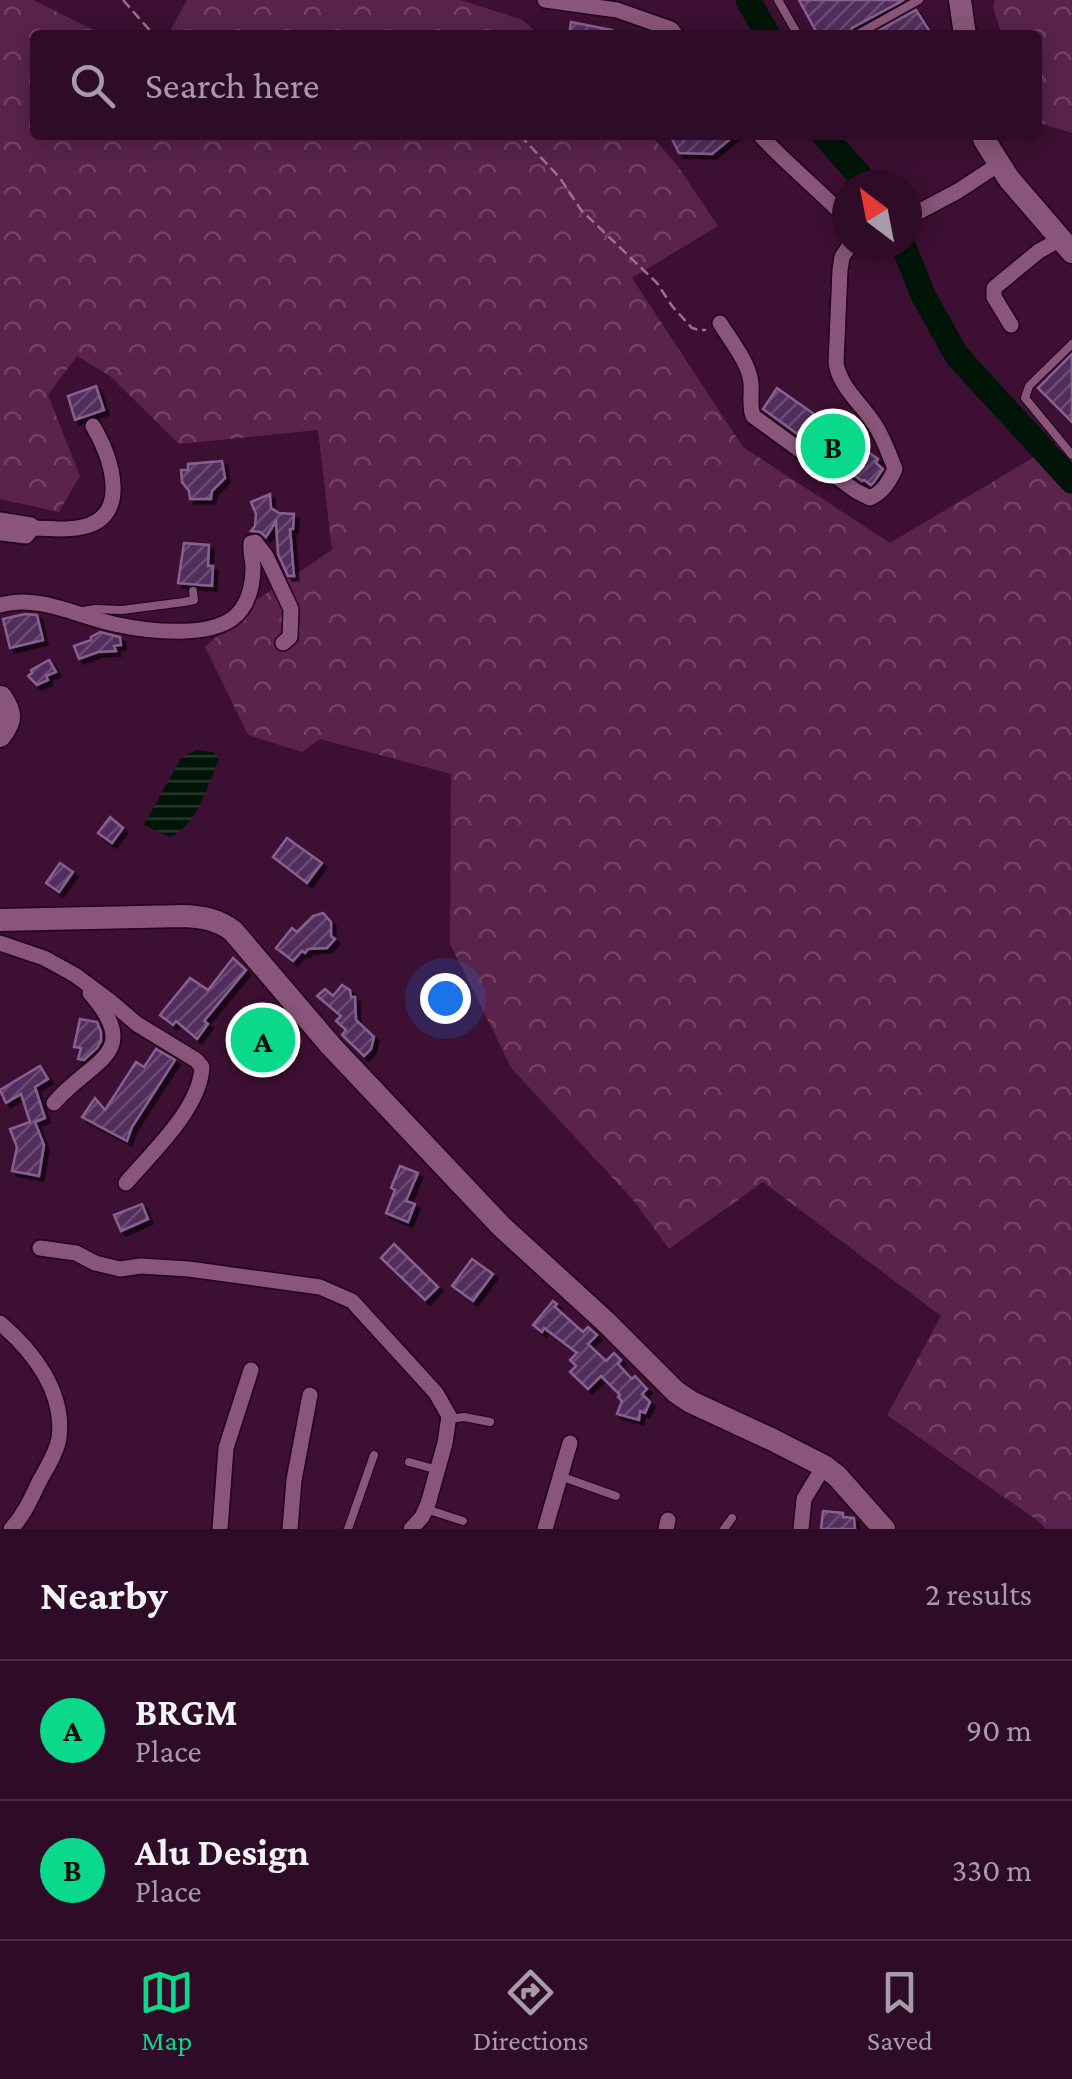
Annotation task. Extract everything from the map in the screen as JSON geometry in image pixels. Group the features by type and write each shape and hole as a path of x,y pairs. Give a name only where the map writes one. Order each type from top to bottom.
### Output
{"street":[{"path":"545,0 617,10 670,30"},
{"path":"960,0 964,30"},
{"path":"765,140 832,203"},
{"path":"987,140 999,164 1066,246 1039,251 994,288 994,297 1011,326"},
{"path":"922,210 999,164"},
{"path":"720,322 747,369 753,416 856,491 870,498 879,494 895,470 874,424 838,376 836,364 842,260"},
{"path":"0,520 59,530 95,523 107,513 113,500 112,480 106,448 94,426"},
{"path":"0,533 26,536 33,528"},
{"path":"0,604 28,602 147,630 196,631 231,620 240,612 248,596 253,564 250,548 255,542 266,556 291,609 290,637 283,644"},
{"path":"0,680 4,691 0,699 9,708 9,721 0,736"},
{"path":"0,920 184,916 220,922 237,934 331,1046 501,1226 676,1392 824,1466 884,1529"},
{"path":"0,943 44,958 75,975 137,1024 202,1067 201,1080 178,1121 126,1183"},
{"path":"54,1102 114,1044 110,1020 75,975"},
{"path":"40,1248 76,1254 120,1269 190,1269 320,1286 352,1302 436,1393 449,1419 426,1509 411,1529"},
{"path":"0,1323 34,1358 58,1404 59,1441 22,1518 11,1529"},
{"path":"220,1529 226,1448 251,1370"},
{"path":"290,1529 294,1480 310,1395"},
{"path":"545,1529 570,1443"},
{"path":"802,1529 804,1499 824,1466"}],"lane":[{"path":"778,0 795,30"},
{"path":"865,30 919,0"},
{"path":"1072,344 1029,386 1025,398 1072,455"},
{"path":"73,613 184,602 194,600 193,591"},
{"path":"449,1419 464,1417 490,1422"},
{"path":"348,1529 374,1454"},
{"path":"410,1462 438,1470"},
{"path":"560,1476 616,1496"},
{"path":"426,1509 464,1520"},
{"path":"724,1529 732,1518"}],"path":[{"path":"123,0 150,30"},
{"path":"525,140 560,178 582,210 657,283 692,328 705,330 720,322"}],"green space":[{"path":"0,0 33,0 94,30 30,30 30,140 655,140 718,226 632,278 743,447 890,543 1056,444 1072,461 1072,1529 1046,1529 887,1415 941,1316 763,1182 669,1249 634,1201 512,1069 450,944 451,774 320,739 302,752 248,735 205,647 258,599 332,550 318,430 179,444 110,376 77,356 48,395 80,476 59,512 0,499"},
{"path":"187,0 460,0 523,20 534,30 171,30"},
{"path":"995,0 1072,0 1072,133 1042,124 1042,30 1000,30 993,8"}],"shaded area":[{"path":"196,750 213,752 219,759 195,814 170,837 144,825 181,758"}],"building":[{"path":"799,0 904,0 851,30 815,30"},
{"path":"916,10 929,30 880,30"},
{"path":"571,22 612,30 570,30"},
{"path":"672,140 729,140 712,154 679,153"},
{"path":"1072,354 1072,422 1038,388"},
{"path":"96,386 104,410 75,420 68,396"},
{"path":"777,388 831,426 837,418 846,425 841,433 878,459 876,463 883,469 871,485 763,409"},
{"path":"222,461 225,478 212,491 211,499 190,499 181,470 188,470 188,464"},
{"path":"270,494 271,508 294,514 290,529 294,576 288,576 278,554 276,521 266,537 251,531 256,514 251,502"},
{"path":"184,543 209,545 212,586 178,583"},
{"path":"37,615 43,640 10,648 3,619"},
{"path":"100,632 120,637 121,645 114,646 116,651 79,659 74,646"},
{"path":"49,660 56,672 37,685 28,676"},
{"path":"110,817 123,828 112,843 98,833"},
{"path":"287,838 322,863 307,883 273,857"},
{"path":"60,863 73,872 59,892 46,883"},
{"path":"323,913 331,922 331,936 335,939 327,948 302,951 293,961 276,948 292,928 297,932 313,916"},
{"path":"233,958 246,970 204,1021 208,1024 197,1039 176,1021 173,1025 160,1015 190,978 208,990"},
{"path":"342,985 355,997 356,1020 374,1037 364,1056 342,1035 346,1030 336,1021 341,1016 317,996 325,989 333,996"},
{"path":"80,1019 97,1022 101,1032 97,1048 84,1060 78,1059 81,1048 74,1047"},
{"path":"270,1020 281,1028 255,1060 244,1051"},
{"path":"156,1049 175,1060 127,1141 82,1117 95,1098 105,1110 136,1062 144,1067"},
{"path":"40,1066 48,1079 35,1087 45,1118 35,1122 44,1145 39,1176 12,1171 17,1147 10,1129 30,1122 21,1094 6,1103 0,1090"},
{"path":"400,1166 418,1173 406,1201 415,1204 408,1222 386,1213"},
{"path":"142,1204 148,1219 121,1231 114,1215"},
{"path":"394,1244 438,1287 425,1300 381,1258"},
{"path":"472,1259 493,1274 473,1301 452,1286"},
{"path":"553,1301 583,1332 588,1327 597,1335 588,1344 606,1361 614,1353 621,1360 618,1364 647,1389 642,1394 650,1402 645,1413 640,1411 639,1420 617,1414 620,1395 601,1376 588,1389 570,1372 576,1366 570,1360 577,1353 544,1328 542,1332 533,1325"},
{"path":"823,1511 854,1518 855,1529 821,1529"}],"waterway":[{"path":"748,0 765,30"},
{"path":"828,140 855,170"},
{"path":"909,260 924,297 957,356 1072,481"}],"place":[{"name":"Alu Design","path":"833,446"},
{"name":"BRGM","path":"263,1040"}]}
